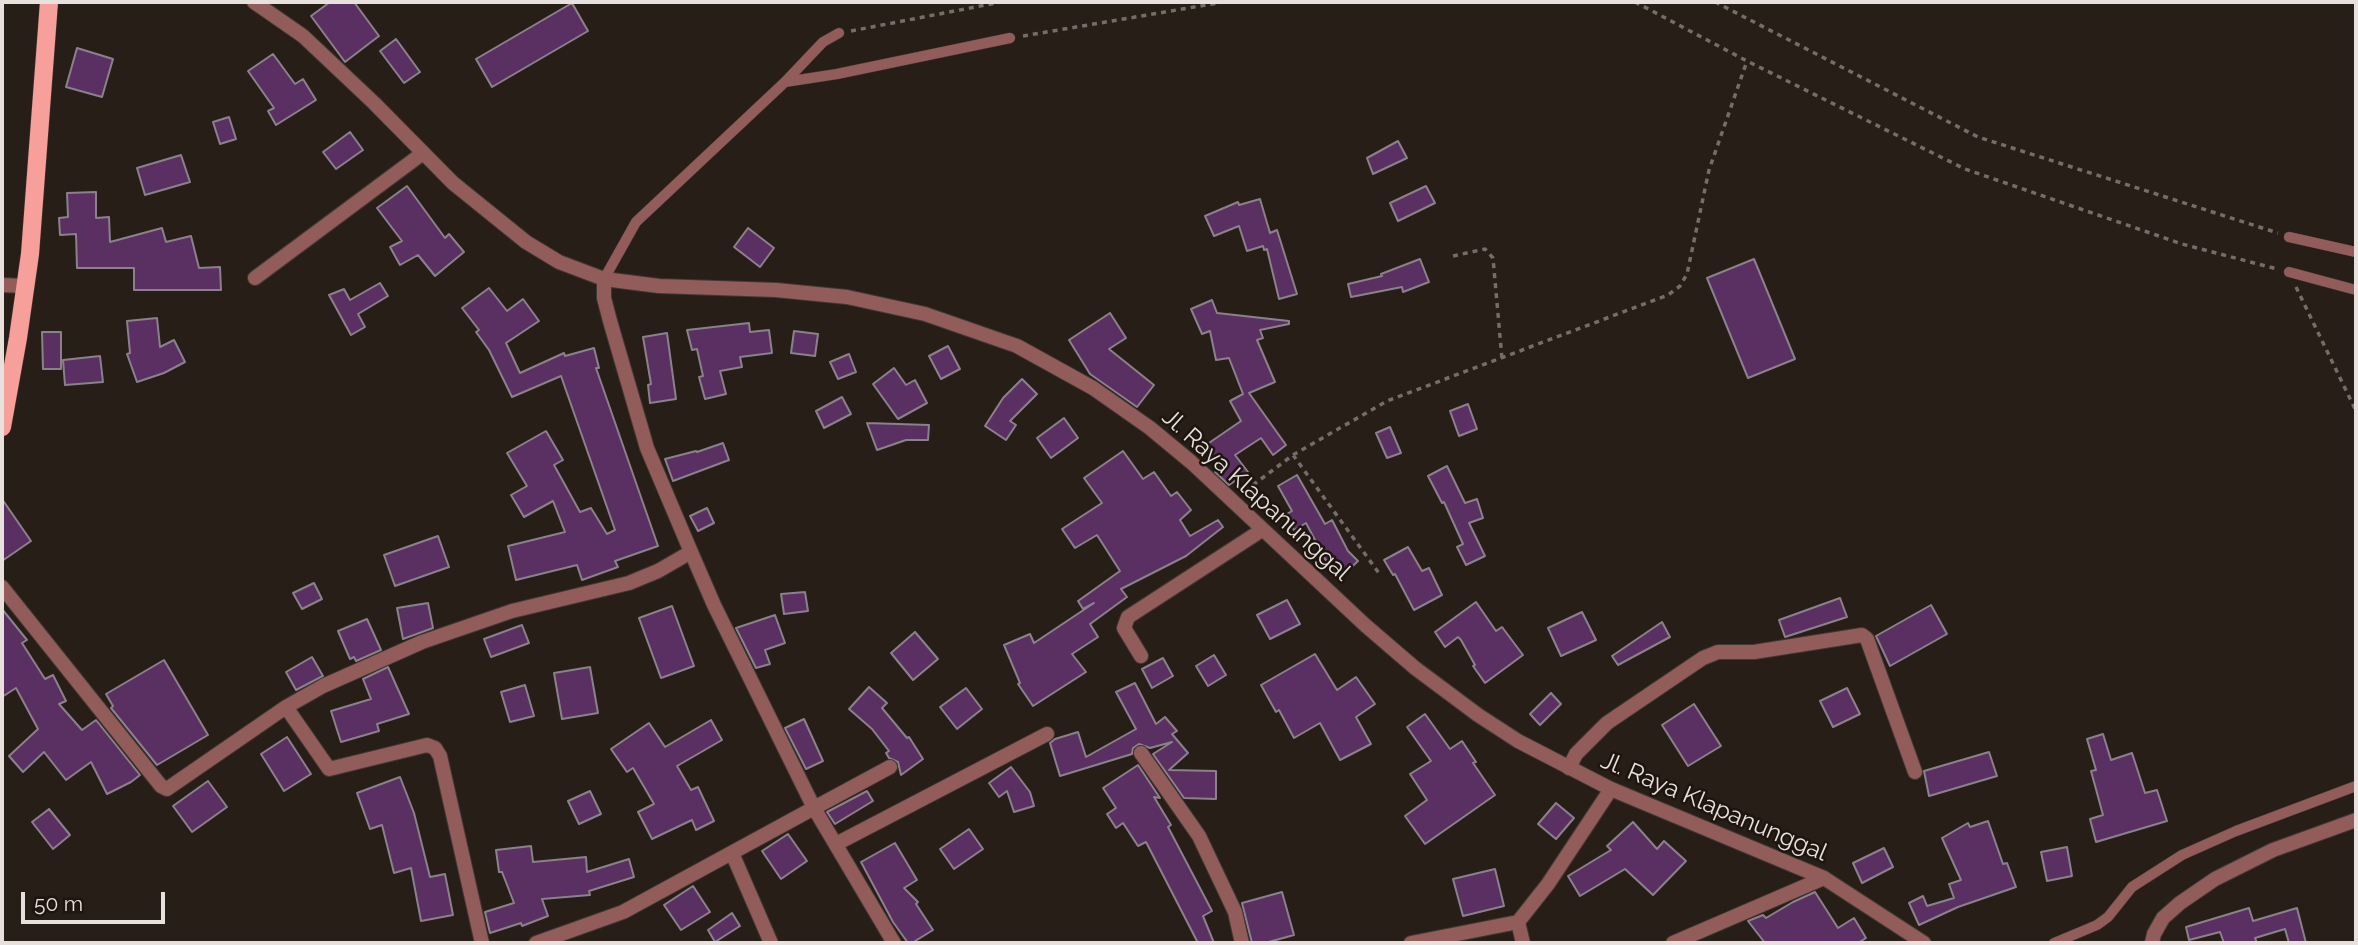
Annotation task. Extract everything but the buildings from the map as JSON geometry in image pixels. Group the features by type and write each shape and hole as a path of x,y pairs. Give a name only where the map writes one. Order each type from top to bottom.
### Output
{"main road":[{"path":"2,427 30,254 49,2"}],"street":[{"name":"Jl. Raya Klapanunggal","path":"254,2 303,36 453,183 526,242 558,262 604,279 659,286 776,290 847,297 925,314 1017,346 1093,388 1150,428 1233,500 1365,625 1448,695 1518,741 1611,789 1824,878 1924,943"},
{"path":"255,278 423,153"},
{"path":"604,279 604,298 647,448 714,605 814,808 894,943"},
{"path":"2,285 24,286"},
{"path":"1142,656 1124,628 1128,617 1262,530"},
{"path":"2,587 114,728 165,789 170,789 286,707 323,686 422,642 512,611 649,576 691,552"},
{"path":"1569,768 1576,754 1607,723 1703,658 1718,652 1754,653 1862,635 1867,639 1915,772"},
{"path":"286,707 329,769 427,745 435,748 440,756 482,943"},
{"path":"835,844 1047,734"},
{"path":"1141,753 1199,836 1235,912 1242,943"},
{"path":"536,943 623,912 890,766"},
{"path":"1411,943 1518,922 1548,884 1611,789"},
{"path":"2152,943 2163,918 2216,879 2273,850 2356,820"},
{"path":"732,853 771,943"},
{"path":"1673,943 1824,878"},
{"path":"1518,922 1523,943"}],"lane":[{"path":"604,279 636,222 785,82 823,42 839,33"},
{"path":"785,82 837,74 1010,38"},
{"path":"2289,237 2356,252"},
{"path":"2289,272 2356,290"},
{"path":"2054,943 2097,925 2108,917 2132,887 2182,856 2236,831 2356,786"}],"path":[{"path":"839,33 1001,2"},
{"path":"1010,38 1224,2"},
{"path":"1635,2 1965,169 2182,244 2289,272 2356,411"},
{"path":"1715,2 1978,137 2289,237"},
{"path":"1233,500 1293,454 1387,401 1668,295 1680,286 1687,274 1709,170 1747,61"},
{"path":"1453,256 1485,249 1493,258 1502,359"},
{"path":"1293,454 1381,576"}]}
